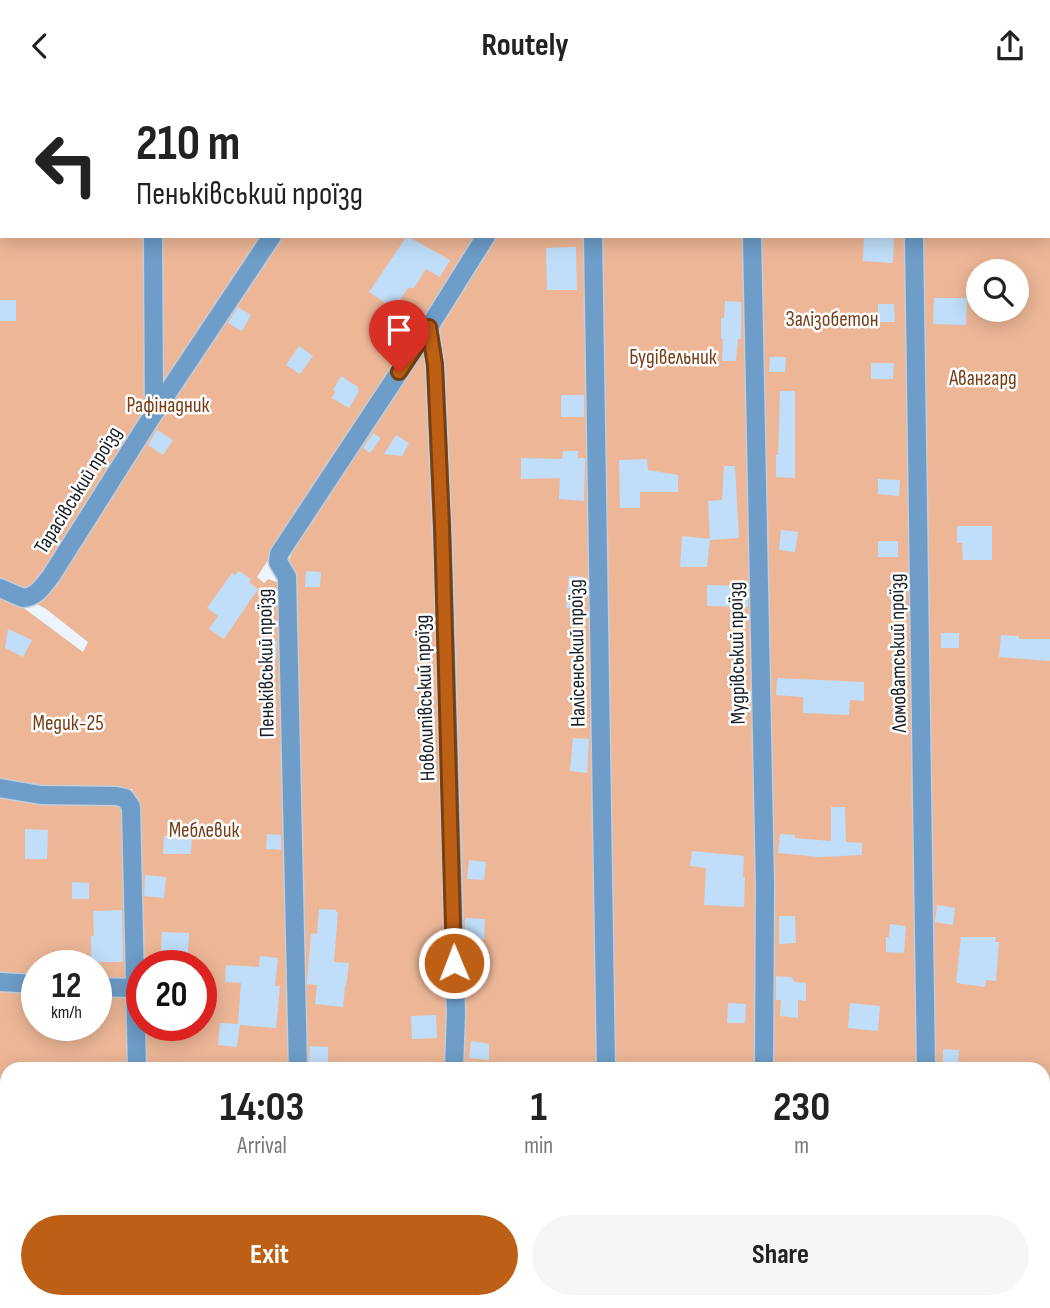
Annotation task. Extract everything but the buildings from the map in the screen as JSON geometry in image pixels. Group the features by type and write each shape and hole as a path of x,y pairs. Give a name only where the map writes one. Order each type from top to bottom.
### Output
{"lane":[{"path":"153,238 154,413"},
{"name":"Тарасівський проїзд","path":"0,588 23,598 40,591 271,238"},
{"name":"Пеньківський проїзд","path":"298,1062 287,577 278,562 279,554 485,238"},
{"name":"Налісенський проїзд","path":"593,238 606,1062"},
{"name":"Мудрівський проїзд","path":"752,238 764,871 764,1062"},
{"name":"Ломоватський проїзд","path":"914,238 926,1062"},
{"name":"Новолипівський проїзд","path":"429,327 435,365 443,552 456,1013 454,1062"},
{"path":"0,788 41,795 125,798 131,807 135,950"},
{"path":"0,982 21,983"},
{"path":"137,1041 137,1062"}],"green space":[{"path":"0,238 478,238 257,577 264,583 268,579 279,583 297,541 491,238 1050,238 1050,1062 0,1062 0,793 110,801 121,806 133,789 47,791 0,784 0,596 21,606 83,652 88,642 46,609 0,584"}],"route":[{"path":"399,372 429,327 435,365 442,526 454,963"}],"park label":[{"name":"Залізобетон","path":"832,319"},
{"name":"Будівельник","path":"673,357"},
{"name":"Авангард","path":"983,378"},
{"name":"Рафінадник","path":"168,405"},
{"name":"Медик-25","path":"68,723"},
{"name":"Меблевик","path":"204,830"}]}
